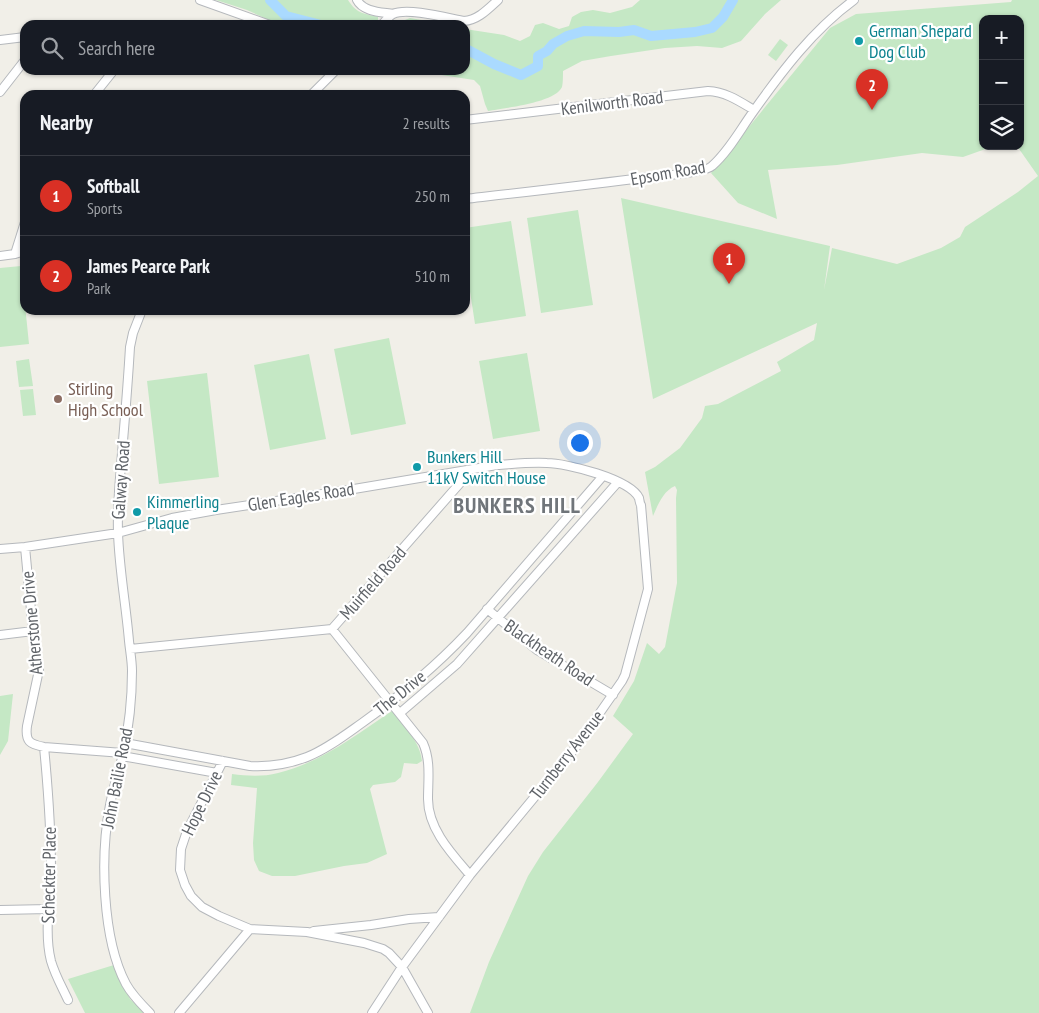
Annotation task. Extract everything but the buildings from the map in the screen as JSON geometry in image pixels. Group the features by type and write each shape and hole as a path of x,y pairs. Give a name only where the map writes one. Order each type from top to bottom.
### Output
{"street":[{"path":"200,0 248,20"},
{"path":"357,0 362,7 393,14 417,12 459,20"},
{"path":"470,20 477,18 498,0"},
{"name":"Epsom Road","path":"470,198 661,176 710,168 728,148 754,110 814,35 839,11 854,0"},
{"path":"386,20 393,14"},
{"path":"0,40 20,38"},
{"path":"0,92 20,66"},
{"path":"98,90 110,75"},
{"path":"316,90 331,75"},
{"name":"Kenilworth Road","path":"470,119 708,91 724,94 754,110"},
{"path":"15,254 20,238"},
{"path":"0,256 20,252"},
{"name":"Galway Road","path":"118,533 117,504 130,347 140,315"},
{"name":"Glen Eagles Road","path":"0,549 118,533 172,518 216,510 520,463 548,462 573,466 603,476"},
{"name":"Muirfield Road","path":"130,649 332,629 461,482 463,471"},
{"name":"Turnberry Avenue","path":"372,1013 402,967 470,875 576,747 625,675 648,589 639,498 631,489 603,476"},
{"name":"The Drive","path":"125,743 250,766 267,767 306,757 319,751 344,736 391,702 447,654 467,634 603,476"},
{"name":"The Drive","path":"400,714 457,664 618,482"},
{"name":"John Bailie Road","path":"118,533 132,669 131,710 123,755 110,804 104,875 111,938 121,971 126,984 150,1013"},
{"name":"Atherstone Drive","path":"25,547 33,631 39,665 39,676 26,734 28,740 33,745 44,747"},
{"name":"Blackheath Road","path":"487,609 537,650 613,695"},
{"path":"332,629 418,736 426,749 429,760 428,800 430,818 442,840 470,875"},
{"path":"0,635 33,631"},
{"path":"44,747 123,755 217,773"},
{"name":"Scheckter Place","path":"44,747 51,832 49,910 51,961 68,1000"},
{"name":"Hope Drive","path":"223,761 187,831 180,850 180,870 191,896 202,906 219,916 250,929 307,932 376,946 389,953 402,967 428,1013"},
{"path":"0,910 49,910"},
{"name":"Hope Drive","path":"307,932 372,925 409,918 439,917"},
{"path":"179,1013 250,929"}],"green space":[{"path":"216,0 348,0 357,10 364,14 378,17 378,20 269,20 247,10"},
{"path":"640,0 781,0 765,14 741,41 722,48 697,46 665,48 582,61 563,71 562,87 557,93 540,101 488,111 480,86 474,80 442,75 470,75 470,30 504,35 520,41 530,36 535,25 543,23 559,29 569,26 572,17 581,12 593,10 610,13 632,7"},
{"path":"1012,0 1039,0 1039,1013 470,1013 489,962 528,876 543,852 633,734 613,716 634,681 647,643 659,654 665,647 677,583 677,490 675,486 667,491 653,516 645,472 655,467 680,448 702,418 705,406 718,404 781,371 777,362 814,340 817,323 653,399 621,198 830,246 824,290 832,248 897,264 941,248 960,237 965,227 1018,192 1038,176 1020,150 1024,150 1024,15 979,15 979,150 983,150 963,157 922,153 837,165 768,170 777,219 738,203 711,173 830,28 856,14 1011,2"},
{"path":"410,18 422,20 405,20"},
{"path":"780,39 788,45 776,61 768,55"},
{"path":"578,210 593,305 541,313 527,218"},
{"path":"511,221 526,316 475,324 470,292 470,227"},
{"path":"20,266 20,315 26,315 29,344 0,347 0,268"},
{"path":"389,338 406,424 351,435 334,349"},
{"path":"527,353 540,431 493,439 479,361"},
{"path":"309,354 326,439 270,450 254,365"},
{"path":"29,359 33,386 19,387 16,361"},
{"path":"207,373 219,477 159,484 147,381"},
{"path":"33,389 36,415 23,416 20,390"},
{"path":"13,694 8,741 0,755 0,696"},
{"path":"392,711 415,741 422,761 417,764 404,763 401,777 395,782 373,785 370,789 387,854 367,863 295,876 272,876 259,871 254,860 253,843 257,788 231,785 232,774 249,776 267,775 293,768 323,755 351,739"},
{"path":"114,965 130,999 146,1013 85,1013 68,979"}],"waterway":[{"path":"270,0 286,16 302,20"},
{"path":"470,51 494,64 521,75 538,66 538,56 567,36 584,31 619,32 634,30 651,36 695,32 712,28 723,17 733,0"}],"place":[{"name":"German Shepard Dog Club","path":"859,41"},
{"name":"James Pearce Park","path":"872,110"},
{"name":"Softball","path":"729,284"},
{"name":"Stirling High School","path":"58,399"},
{"name":"Bunkers Hill 11kV Switch House","path":"417,467"},
{"name":"Kimmerling Plaque","path":"137,512"}],"district":[{"name":"BUNKERS HILL","path":"517,505"}]}
